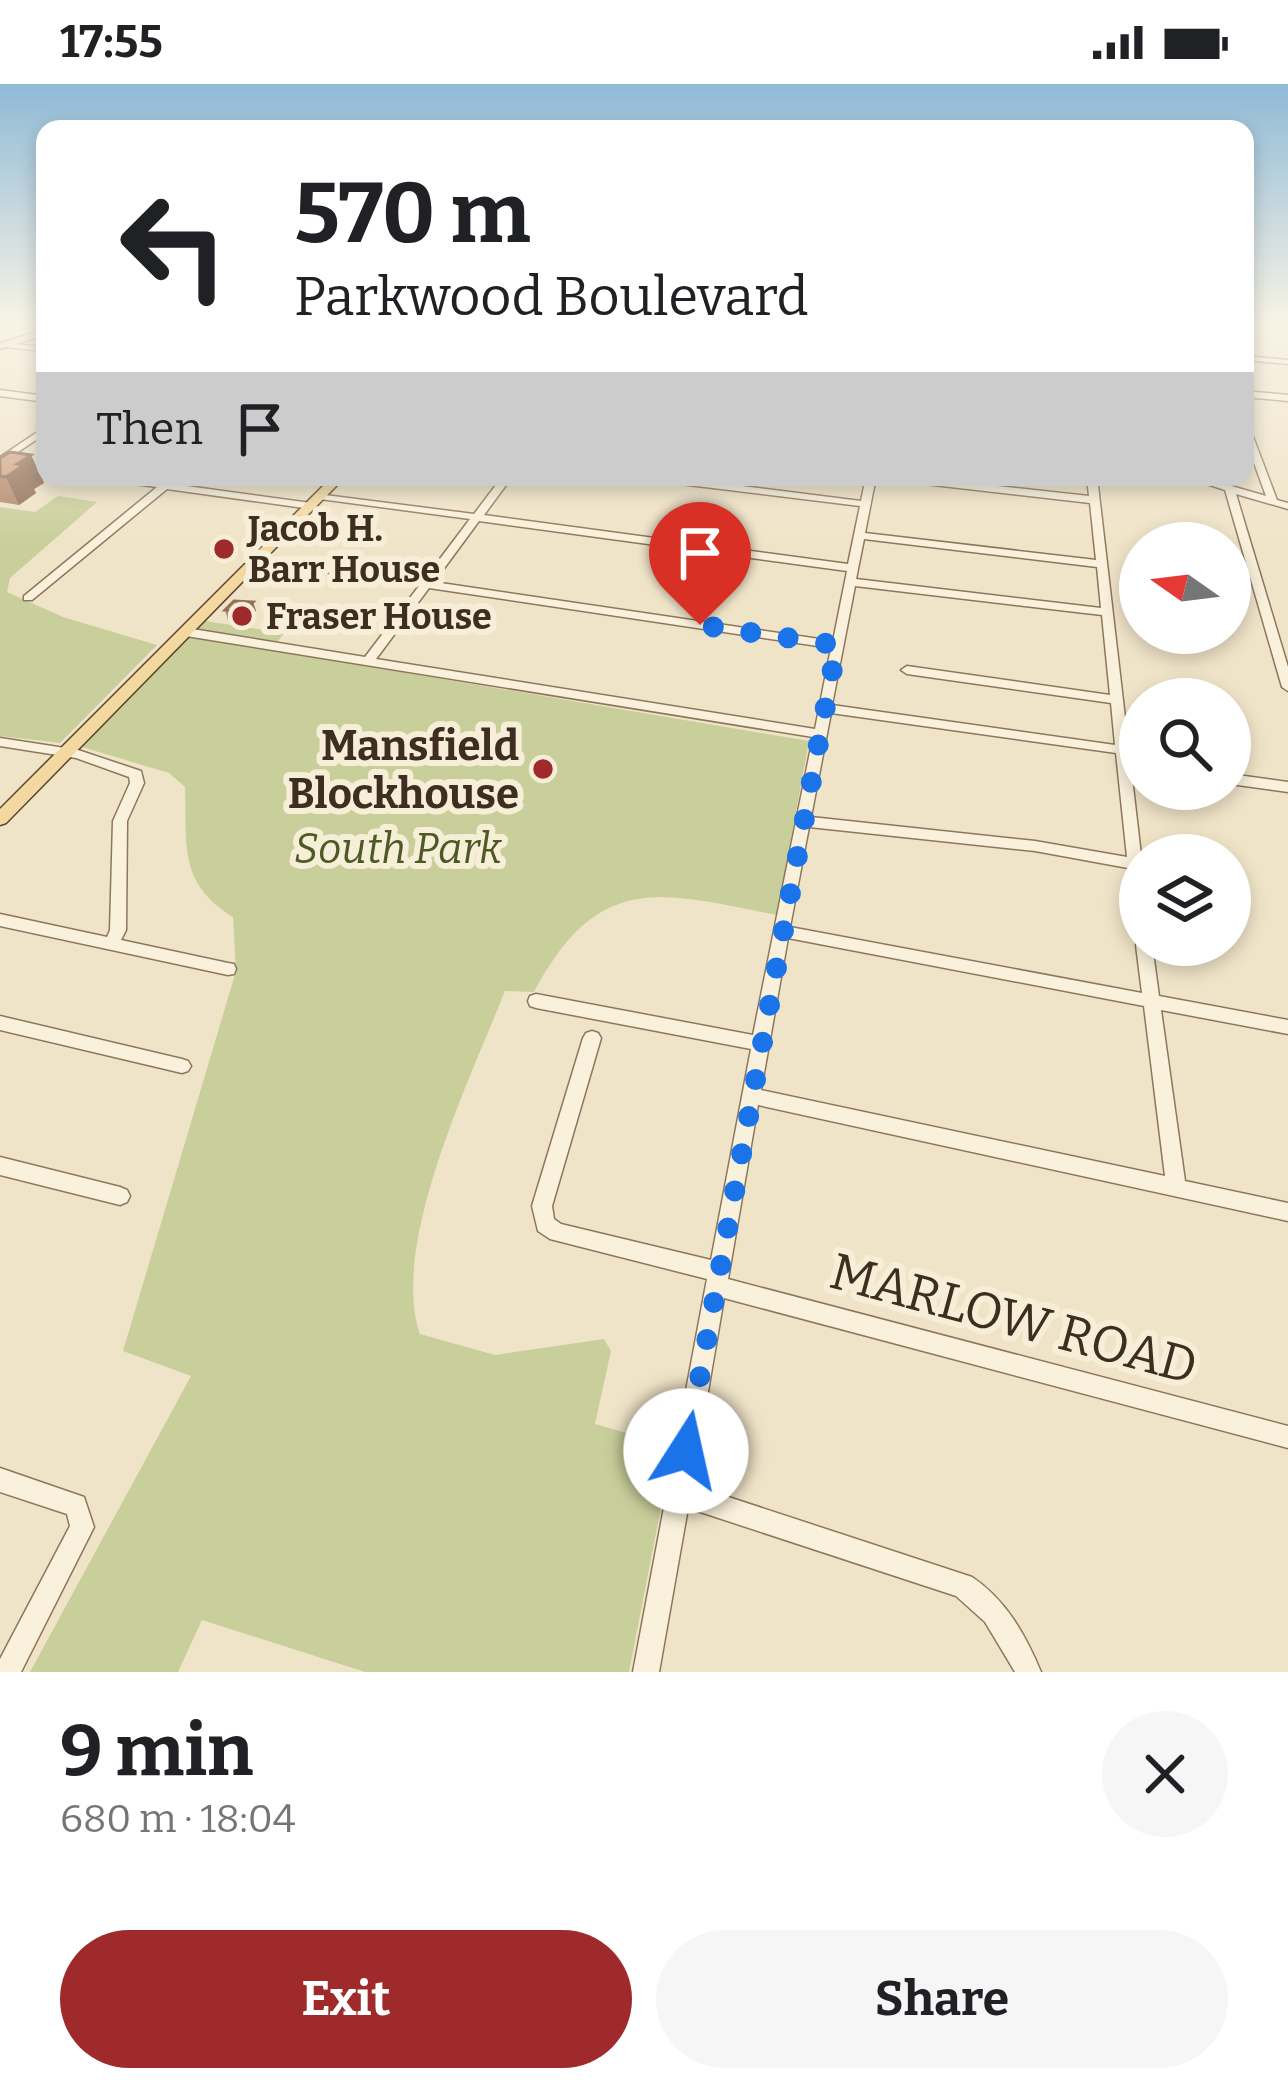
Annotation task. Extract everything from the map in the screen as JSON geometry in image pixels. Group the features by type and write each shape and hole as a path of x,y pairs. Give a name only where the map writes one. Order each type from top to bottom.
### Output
{"main road":[{"path":"0,819 330,486"}],"street":[{"path":"1257,395 1288,398"},
{"path":"0,462 36,436"},
{"path":"1254,450 1273,502"},
{"path":"0,462 22,466"},
{"path":"28,598 164,486"},
{"path":"214,486 478,515 1107,612"},
{"path":"368,662 500,486"},
{"path":"720,486 865,504"},
{"path":"646,1672 781,931 869,486"},
{"path":"969,486 1094,500"},
{"path":"1093,486 1119,710"},
{"path":"1222,486 1288,506"},
{"path":"1229,488 1288,687"},
{"path":"859,535 1102,564"},
{"path":"260,557 838,642"},
{"path":"185,632 820,734"},
{"path":"907,670 1117,700"},
{"path":"825,708 1119,758"},
{"path":"0,742 126,767 138,778 120,821 118,930 111,944"},
{"path":"1251,781 1288,787"},
{"path":"803,820 1035,846 1119,861"},
{"path":"0,920 228,969"},
{"path":"781,931 1288,1027"},
{"path":"1146,966 1176,1188"},
{"path":"536,1000 761,1044"},
{"path":"0,1023 182,1066"},
{"name":"MARLOW ROAD","path":"592,1038 542,1206 545,1224 556,1232 1288,1437"},
{"path":"752,1096 1288,1212"},
{"path":"0,1166 120,1196"},
{"path":"0,1480 76,1505 82,1527 7,1672"},
{"path":"679,1493 963,1586 978,1595 1007,1629 1028,1672"}],"green space":[{"path":"58,496 97,502 10,578 7,592 63,617 157,645 60,743 0,736 0,507 35,512"},
{"name":"South Park","path":"205,621 284,633 271,650 809,741 777,915 698,900 636,900 608,908 583,926 558,953 534,992 505,991 438,1162 415,1255 413,1298 420,1334 495,1355 604,1339 611,1351 595,1424 673,1446 629,1672 365,1672 202,1620 178,1672 30,1672 191,1376 123,1351 236,971 233,917 215,904 194,876 187,845 185,787 169,773 82,747"}],"building":[{"path":"10,452 31,455 17,464 24,465 0,476 0,458"},
{"path":"234,601 253,602 242,612 225,610"}],"place":[{"name":"Jacob H. Barr House","path":"224,549"},
{"name":"Fraser House","path":"242,616"},
{"name":"Mansfield Blockhouse","path":"543,769"}],"route":[{"path":"686,1451 837,645 700,625"}]}
